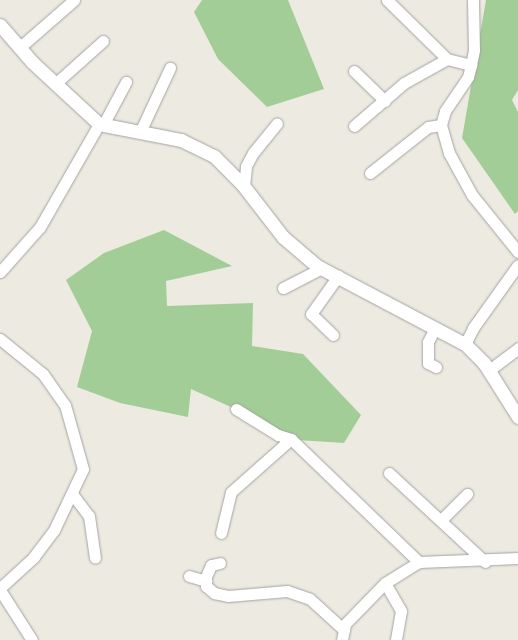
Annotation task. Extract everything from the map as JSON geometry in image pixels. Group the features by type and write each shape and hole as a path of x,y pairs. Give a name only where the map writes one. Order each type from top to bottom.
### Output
{"street":[{"path":"19,48 74,0"},
{"path":"387,0 447,59 471,65"},
{"path":"473,0 474,50 468,77 445,111 441,125 448,153 472,195 518,252"},
{"path":"0,25 19,48 101,125 181,140 214,156 244,186 283,237 322,268 465,344 488,371 518,417"},
{"path":"56,83 103,41"},
{"path":"354,126 385,101 404,83 447,59"},
{"path":"140,132 170,68"},
{"path":"354,71 385,101"},
{"path":"0,272 40,226 126,82"},
{"path":"244,186 246,166 253,152 277,123"},
{"path":"370,173 428,127 441,125"},
{"path":"465,344 473,328 518,265"},
{"path":"283,288 322,268"},
{"path":"333,335 311,314 338,276"},
{"path":"435,328 428,342 428,362 436,367"},
{"path":"0,339 43,374 65,405 82,456 82,469 73,495 34,557 0,589 32,640"},
{"path":"488,371 518,348"},
{"path":"236,410 278,435 291,439 419,562"},
{"path":"221,533 231,492 291,439"},
{"path":"389,473 486,562"},
{"path":"441,520 467,494"},
{"path":"73,495 89,516 95,558"},
{"path":"343,635 345,624 385,583 419,562 486,562 518,558"},
{"path":"206,581 211,565 220,563"},
{"path":"189,576 206,581 214,593 228,596 287,591 310,599 343,635"},
{"path":"385,583 401,611 396,640"}],"green space":[{"path":"202,0 288,0 324,89 267,107 218,59 194,12"},
{"path":"486,0 518,0 518,90 512,100 518,112 518,211 515,214 462,138"},
{"path":"164,230 232,266 166,281 167,306 253,303 252,346 303,354 361,415 344,443 282,439 242,412 191,389 188,417 120,403 77,387 92,331 66,280 104,253"}]}
